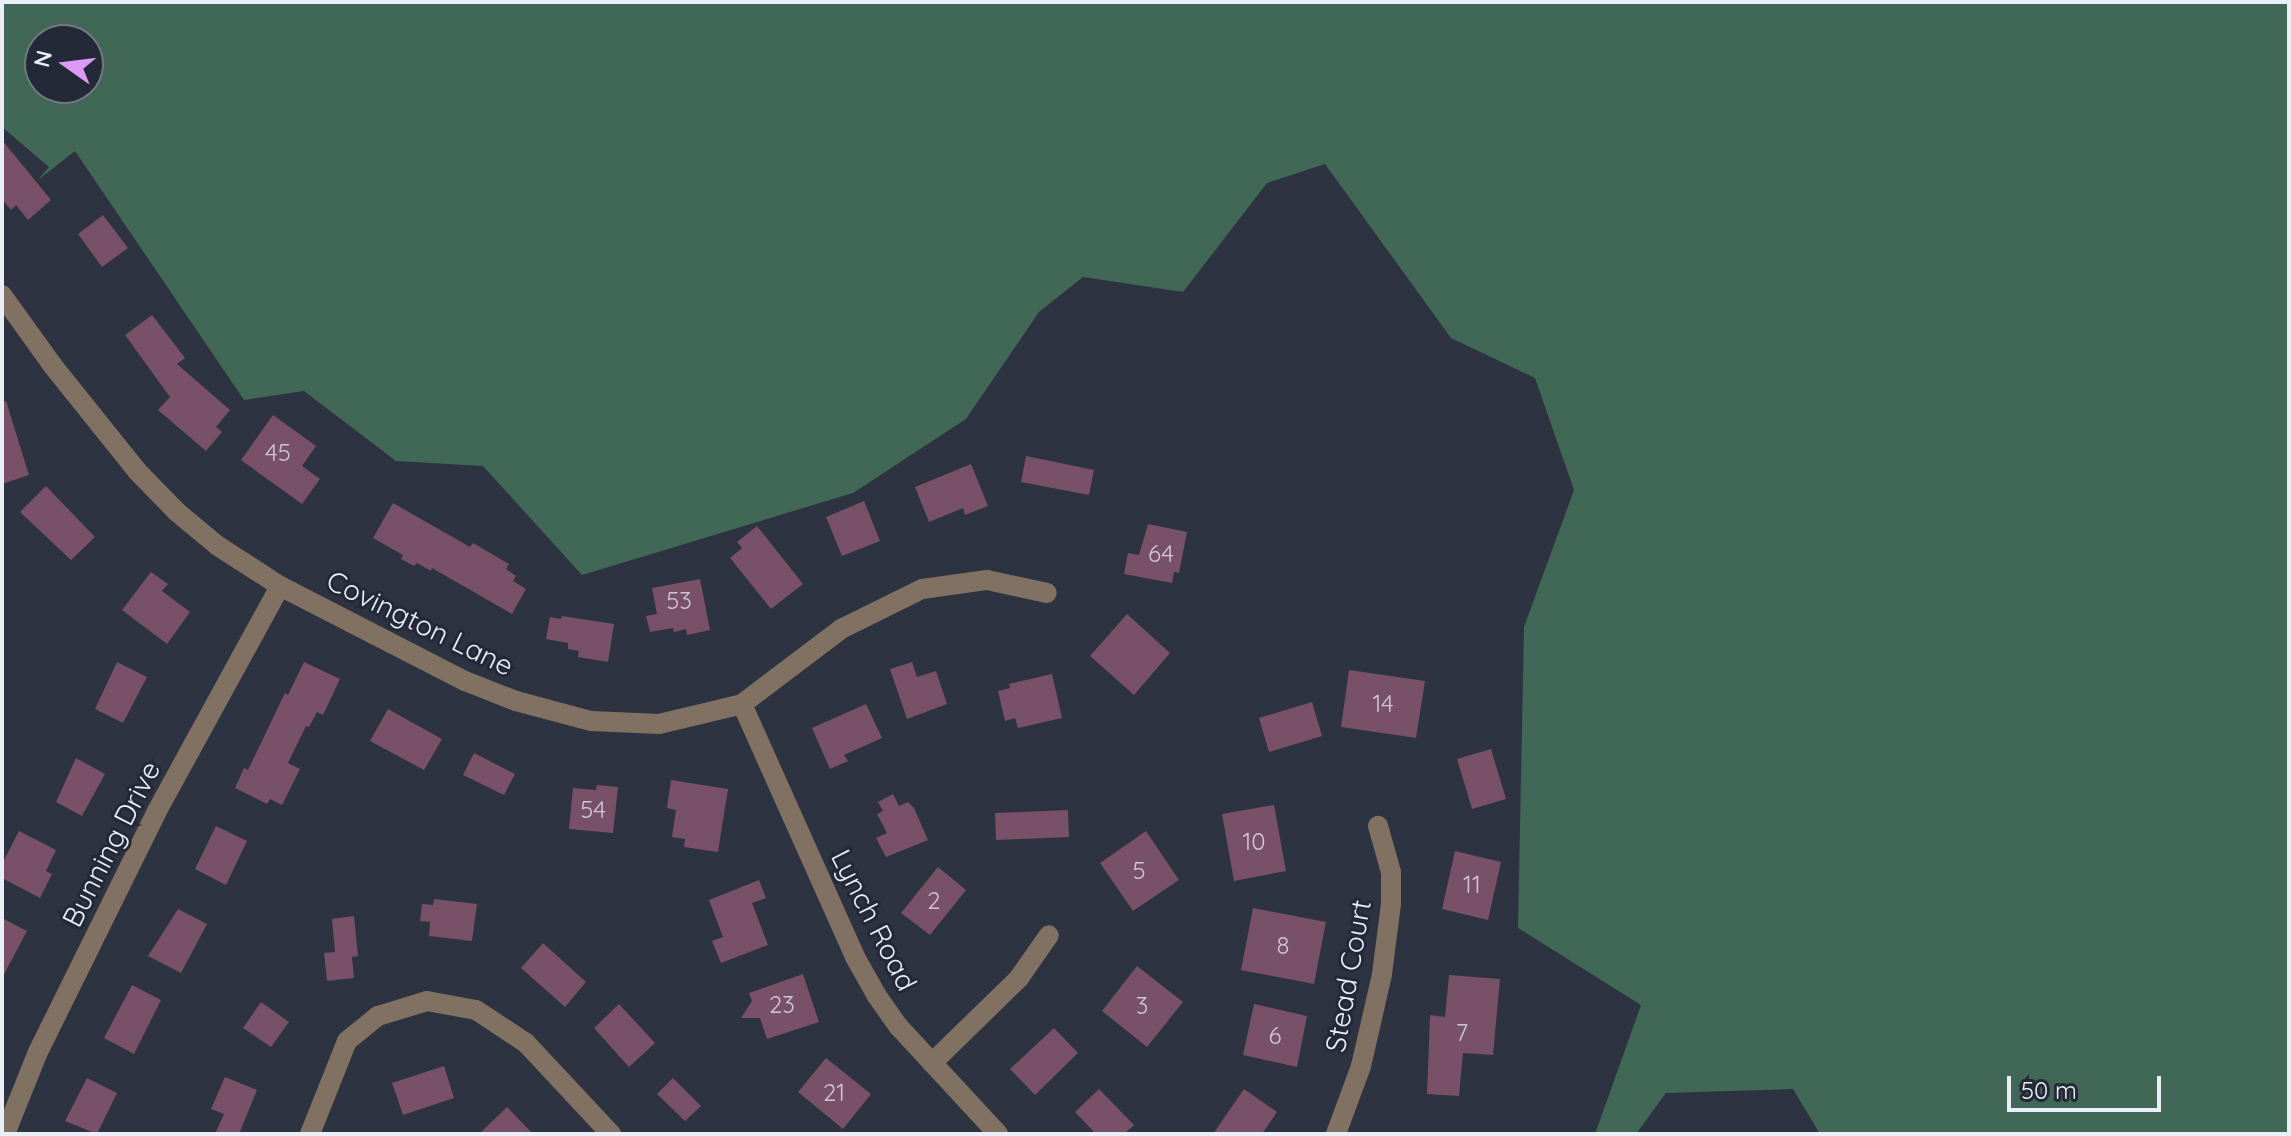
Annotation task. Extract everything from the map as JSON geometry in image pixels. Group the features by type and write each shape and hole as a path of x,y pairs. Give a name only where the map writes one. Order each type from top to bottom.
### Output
{"street":[{"name":"Covington Lane","path":"2,295 53,366 167,502 218,546 280,586 465,681 516,701 591,721 659,724 742,704 841,629 922,589 987,580 1047,593"},
{"name":"Bunning Drive","path":"5,1134 38,1052 157,811 280,586"},
{"name":"Lynch Road","path":"742,704 855,957 899,1027 998,1134"},
{"name":"Stead Court","path":"1336,1134 1361,1066 1382,974 1391,872 1378,826"},
{"path":"932,1063 1019,978 1049,935"},
{"path":"310,1134 347,1041 378,1016 427,1001 458,1004 476,1010 526,1043 611,1134"}],"green space":[{"path":"2,2 2289,2 2289,1134 1820,1134 1793,1089 1666,1093 1636,1134 1595,1134 1641,1005 1518,928 1524,627 1574,490 1535,378 1451,338 1325,164 1267,183 1183,292 1083,277 1039,312 966,419 853,493 582,575 483,466 396,461 304,391 244,400 75,151 38,180 49,167 2,127"}],"building":[{"path":"2,140 51,200 28,220 16,205 11,210 2,199"},
{"path":"103,215 128,248 102,267 78,234"},
{"path":"152,315 185,358 177,364 230,410 216,427 222,432 206,451 158,410 170,397 125,335"},
{"path":"6,401 29,475 2,484 2,402"},
{"path":"273,415 316,446 302,466 320,479 302,504 241,460"},
{"path":"1026,456 1094,470 1089,495 1021,482"},
{"path":"971,464 988,506 965,515 963,508 929,522 915,487"},
{"path":"46,486 95,537 71,560 20,512"},
{"path":"864,501 880,541 842,556 826,517"},
{"path":"393,503 470,547 473,543 509,564 506,569 516,576 513,581 526,589 512,614 432,568 431,571 401,559 403,555 373,538"},
{"path":"1148,524 1187,532 1179,573 1174,572 1172,583 1124,574 1128,553 1139,555"},
{"path":"757,526 803,584 771,609 730,558 742,548 737,542"},
{"path":"151,572 168,584 162,591 190,612 167,644 122,610"},
{"path":"700,579 710,630 687,635 686,629 650,632 646,616 657,614 652,588"},
{"path":"1127,614 1170,653 1134,695 1090,656"},
{"path":"562,616 614,624 608,662 578,657 579,651 568,649 568,643 546,639 550,617 561,619"},
{"path":"117,662 147,677 123,723 95,709"},
{"path":"304,662 340,679 323,715 317,712 309,727 306,726 288,763 300,769 282,805 270,799 267,804 235,788 244,768 248,770 285,693 288,695"},
{"path":"912,662 917,677 936,671 947,704 907,719 890,669"},
{"path":"1349,670 1425,681 1416,738 1341,727"},
{"path":"1052,674 1062,718 1018,728 1015,718 1005,721 998,691 1010,688 1009,684"},
{"path":"1312,702 1322,736 1269,752 1259,718"},
{"path":"866,704 882,738 844,755 848,761 830,769 812,728"},
{"path":"388,709 442,739 424,770 370,741"},
{"path":"1491,749 1506,799 1472,809 1457,759"},
{"path":"474,753 515,774 504,795 463,775"},
{"path":"76,758 105,774 82,816 56,802"},
{"path":"671,780 728,789 718,852 684,847 685,839 672,837 676,810 667,808"},
{"path":"597,785 618,787 613,833 569,829 573,788 596,790"},
{"path":"893,794 899,806 908,802 914,808 928,840 886,857 876,838 887,833 877,814 883,811 878,802"},
{"path":"1274,805 1286,871 1234,881 1222,814"},
{"path":"1068,810 1069,837 996,840 995,813"},
{"path":"216,826 247,841 226,885 195,869"},
{"path":"19,831 56,850 46,871 52,874 40,898 2,878 2,864"},
{"path":"1146,831 1179,880 1133,911 1100,863"},
{"path":"1455,851 1501,862 1488,920 1442,909"},
{"path":"938,867 966,890 930,935 901,913"},
{"path":"759,880 766,898 752,903 768,945 721,963 712,941 723,937 709,900"},
{"path":"434,899 477,904 472,941 429,936 430,922 420,921 422,904 433,905"},
{"path":"1253,908 1326,922 1314,984 1241,970"},
{"path":"178,909 207,924 181,973 148,956"},
{"path":"354,916 358,956 352,957 354,978 327,981 324,953 335,952 332,919"},
{"path":"2,918 27,931 2,978"},
{"path":"543,943 586,982 565,1007 521,968"},
{"path":"1137,966 1183,1002 1147,1047 1102,1011"},
{"path":"803,974 819,1022 767,1039 760,1018 741,1018 752,1001 749,993"},
{"path":"1449,975 1500,979 1493,1055 1463,1053 1459,1096 1427,1094 1430,1015 1445,1017"},
{"path":"132,985 161,1000 134,1054 104,1038"},
{"path":"261,1002 289,1022 271,1047 243,1028"},
{"path":"619,1004 655,1043 629,1067 594,1028"},
{"path":"1254,1004 1307,1016 1297,1067 1243,1055"},
{"path":"1054,1028 1078,1053 1035,1095 1010,1069"},
{"path":"826,1058 871,1094 843,1129 798,1092"},
{"path":"444,1066 454,1098 403,1115 392,1083"},
{"path":"225,1077 257,1090 239,1134 215,1134 224,1114 211,1109"},
{"path":"87,1078 117,1093 97,1134 65,1121"},
{"path":"673,1078 701,1106 685,1121 657,1094"},
{"path":"1099,1089 1134,1125 1124,1134 1096,1134 1075,1112"},
{"path":"1244,1089 1277,1112 1262,1134 1213,1134"},
{"path":"507,1107 533,1134 479,1134"}]}
